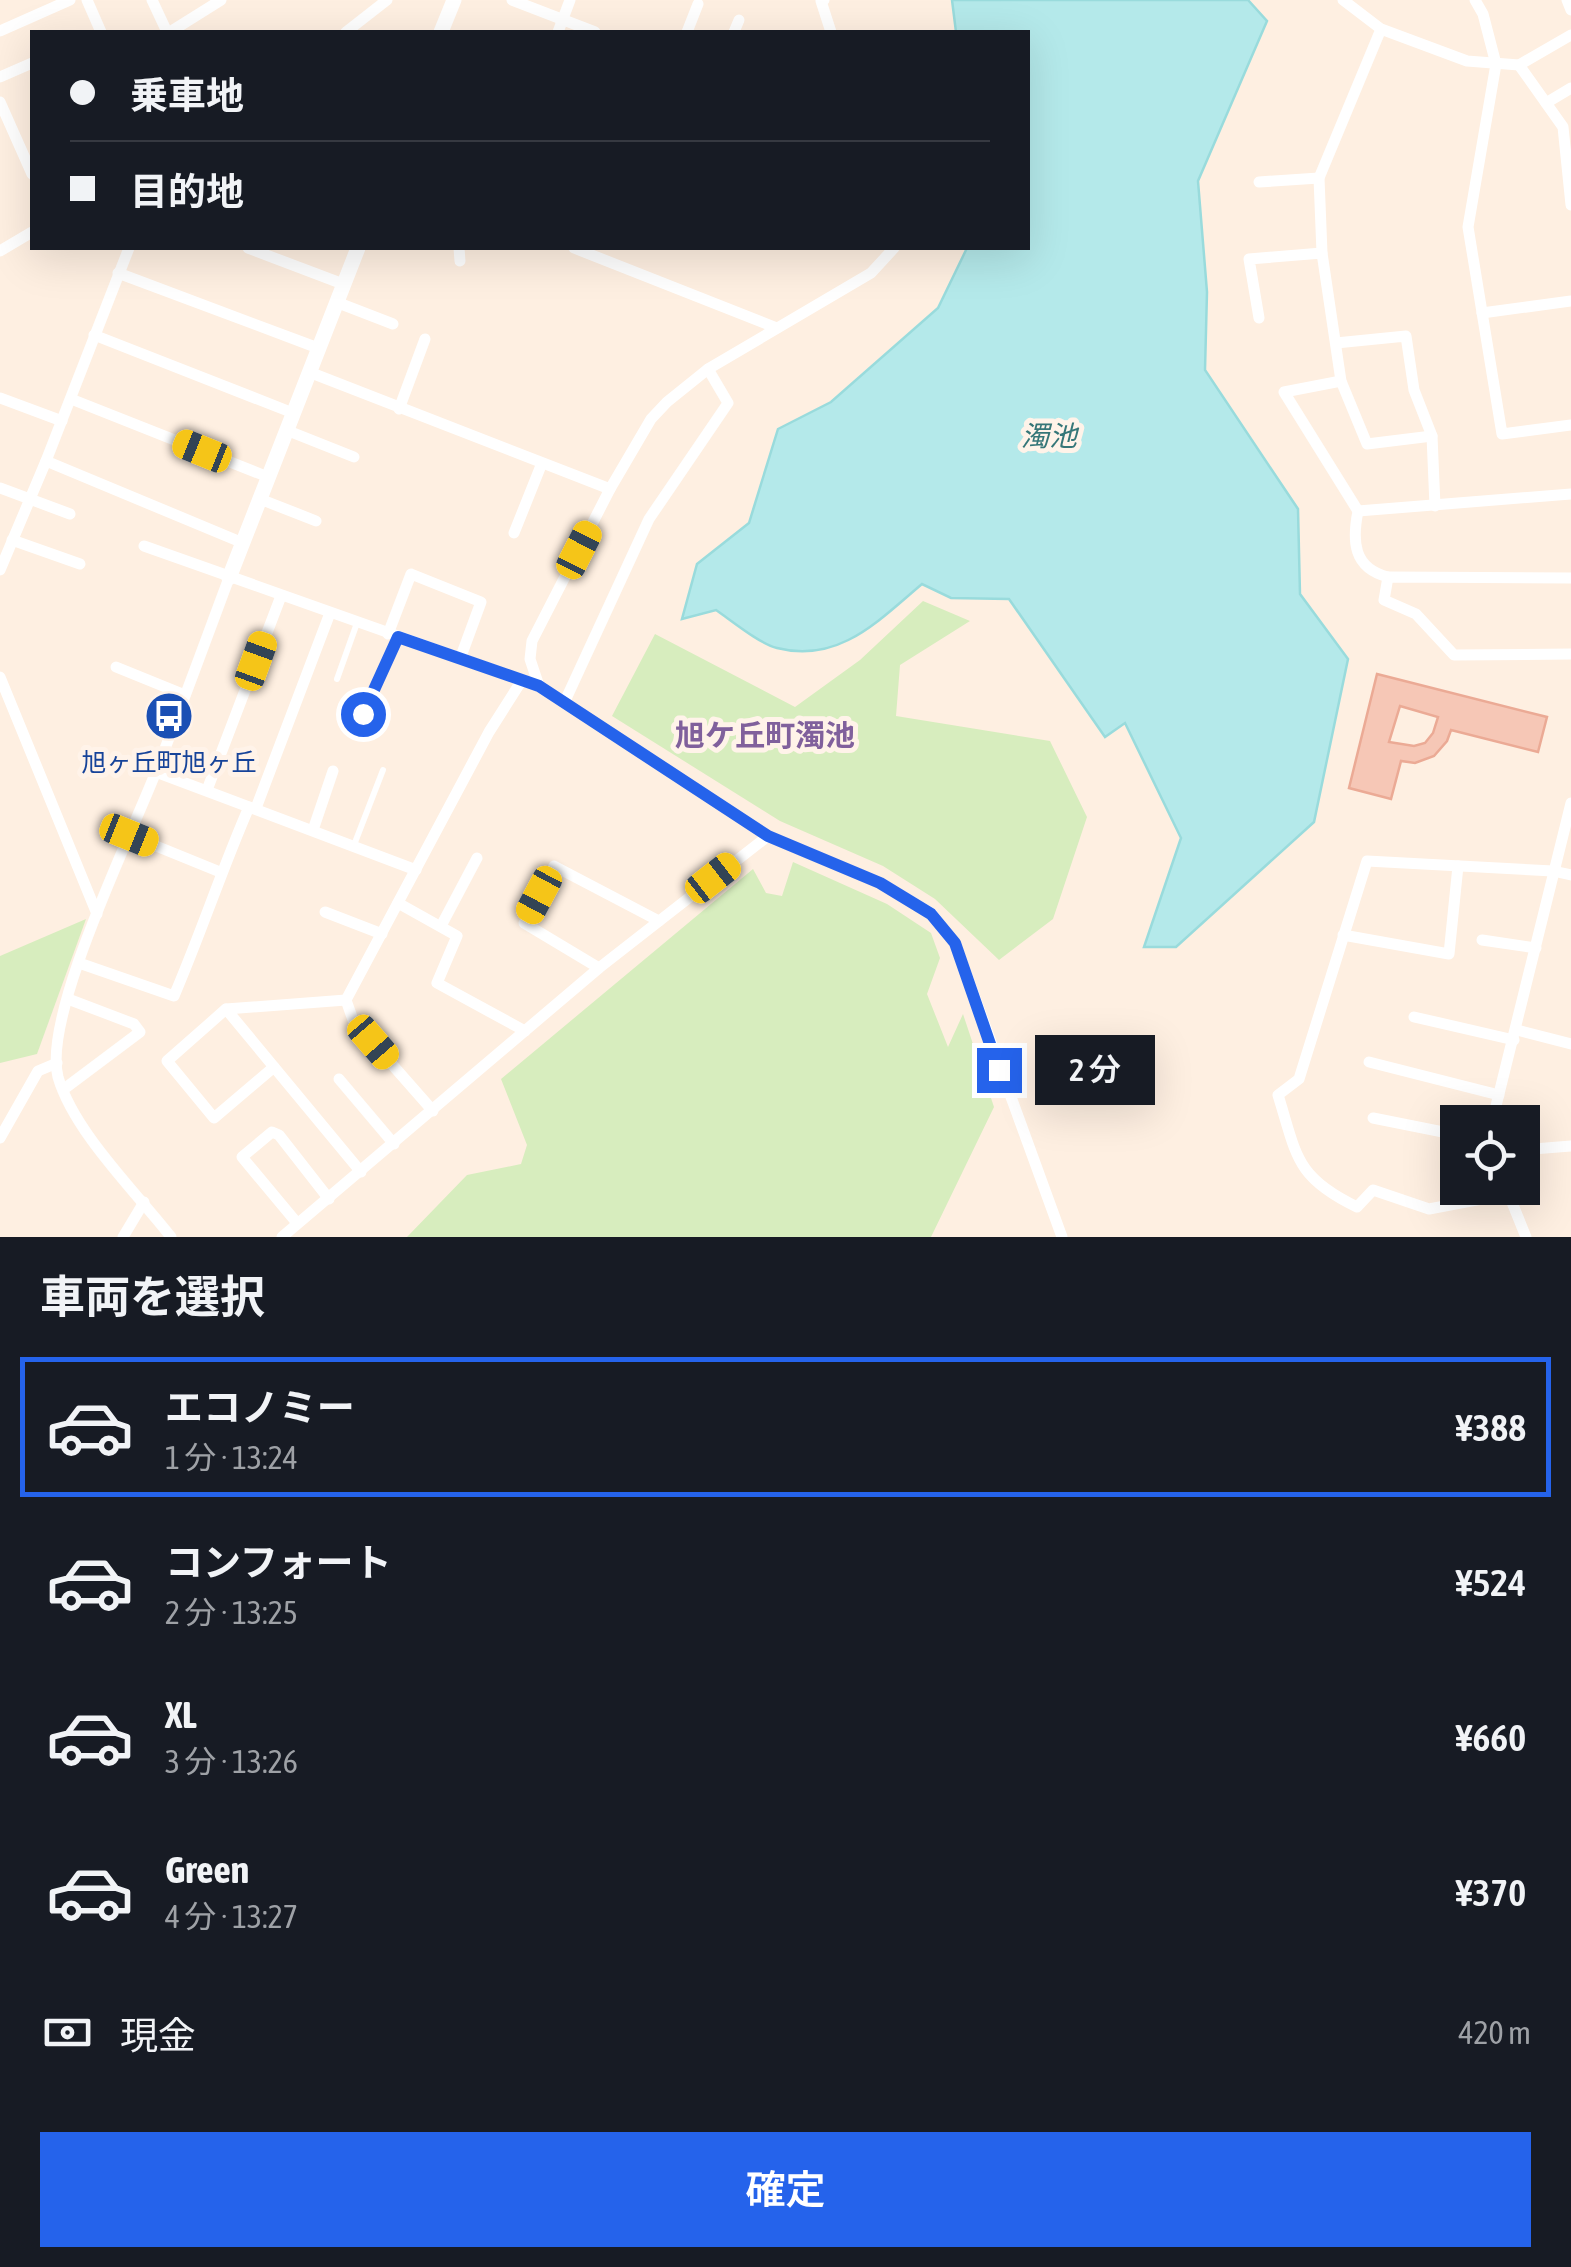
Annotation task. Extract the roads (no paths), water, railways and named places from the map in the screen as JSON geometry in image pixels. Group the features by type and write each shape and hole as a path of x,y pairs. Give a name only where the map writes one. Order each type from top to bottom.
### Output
{"street":[{"path":"0,31 70,0"},
{"path":"87,0 101,30"},
{"path":"152,0 168,30"},
{"path":"172,30 221,0"},
{"path":"348,30 371,5 387,0"},
{"path":"442,30 454,0"},
{"path":"512,0 561,26 570,0"},
{"path":"824,0 821,1 831,30"},
{"path":"1343,0 1381,29 1467,61 1519,65 1571,35"},
{"path":"1476,0 1496,64 1468,228 1502,434 1571,425"},
{"path":"1567,0 1571,10"},
{"path":"688,30 698,4"},
{"path":"1381,29 1319,178 1322,253 1341,381 1367,444 1432,436"},
{"path":"0,77 30,64"},
{"path":"1519,65 1563,127 1571,205"},
{"path":"1546,104 1571,88"},
{"path":"0,102 30,170"},
{"path":"1259,182 1319,178"},
{"path":"0,251 30,233"},
{"path":"0,570 129,250"},
{"path":"253,250 343,284"},
{"path":"171,1237 90,1140 64,1089 57,1063 57,1033 97,914 156,772 357,250"},
{"path":"579,250 778,328"},
{"path":"539,686 530,659 532,640 610,490 652,419 708,369 871,273 892,250"},
{"path":"1259,318 1249,259 1322,253"},
{"path":"118,274 318,348"},
{"path":"1482,313 1571,301"},
{"path":"336,302 393,324"},
{"path":"94,336 292,413"},
{"path":"1336,343 1406,336 1414,390 1432,436 1435,506"},
{"path":"399,409 425,340"},
{"path":"565,700 649,519 728,403 708,369"},
{"path":"309,372 610,490"},
{"path":"1341,381 1284,392 1358,511 1353,537 1360,559 1376,574 1571,578"},
{"path":"0,398 62,422"},
{"path":"71,399 268,477"},
{"path":"286,430 354,457"},
{"path":"46,460 243,543"},
{"path":"514,533 542,462"},
{"path":"0,488 70,514"},
{"path":"1358,511 1571,494"},
{"path":"260,498 316,521"},
{"path":"12,540 80,564"},
{"path":"144,546 539,686 768,836 880,883 931,914 955,943 1062,1237"},
{"path":"363,714 411,574 481,602 460,659"},
{"path":"1388,577 1384,600 1416,614 1454,655 1571,654"},
{"path":"208,790 281,596"},
{"path":"79,963 174,996 212,905 220,872 252,807 330,613"},
{"path":"116,667 185,695"},
{"path":"0,678 97,914"},
{"path":"433,1111 353,1020 346,1000 489,732 522,680"},
{"path":"312,830 333,771"},
{"path":"156,772 416,870"},
{"path":"1497,1105 1571,802"},
{"path":"129,835 220,872"},
{"path":"282,1237 599,968 768,836"},
{"path":"441,926 477,858"},
{"path":"1443,1205 1429,1208 1373,1190 1357,1207 1330,1194 1300,1166 1278,1095 1300,1078 1367,860 1571,875"},
{"path":"599,968 524,923 554,866 659,921"},
{"path":"1343,936 1449,954 1458,866"},
{"path":"398,903 458,936 437,982 525,1031"},
{"path":"324,912 382,934"},
{"path":"1482,940 1536,948"},
{"path":"64,1089 140,1032 134,1024 68,999"},
{"path":"274,1067 214,1118 167,1061 226,1009 346,1000"},
{"path":"226,1009 361,1172"},
{"path":"1414,1017 1571,1044"},
{"path":"1369,1062 1499,1096"},
{"path":"0,1138 38,1071 57,1063"},
{"path":"340,1079 394,1144"},
{"path":"1373,1118 1440,1131"},
{"path":"298,1223 242,1157 272,1132 279,1135 329,1199"},
{"path":"1540,1149 1571,1146"},
{"path":"123,1237 144,1202"},
{"path":"1513,1205 1526,1237"}],"lane":[{"path":"336,679 358,623"},
{"path":"354,845 384,770"}],"water":[{"name":"濁池","path":"952,0 1248,0 1267,21 1198,181 1207,292 1205,370 1298,509 1300,594 1348,659 1314,822 1176,947 1144,947 1181,838 1125,723 1105,737 1009,599 951,598 922,584 857,636 820,650 777,648 716,610 682,619 697,564 749,523 778,429 831,402 938,308 966,250 1030,250 1030,30 956,30"}],"place":[{"name":"旭ヶ丘町旭ヶ丘","path":"169,716"}],"district":[{"name":"旭ケ丘町濁池","path":"765,736"}]}
